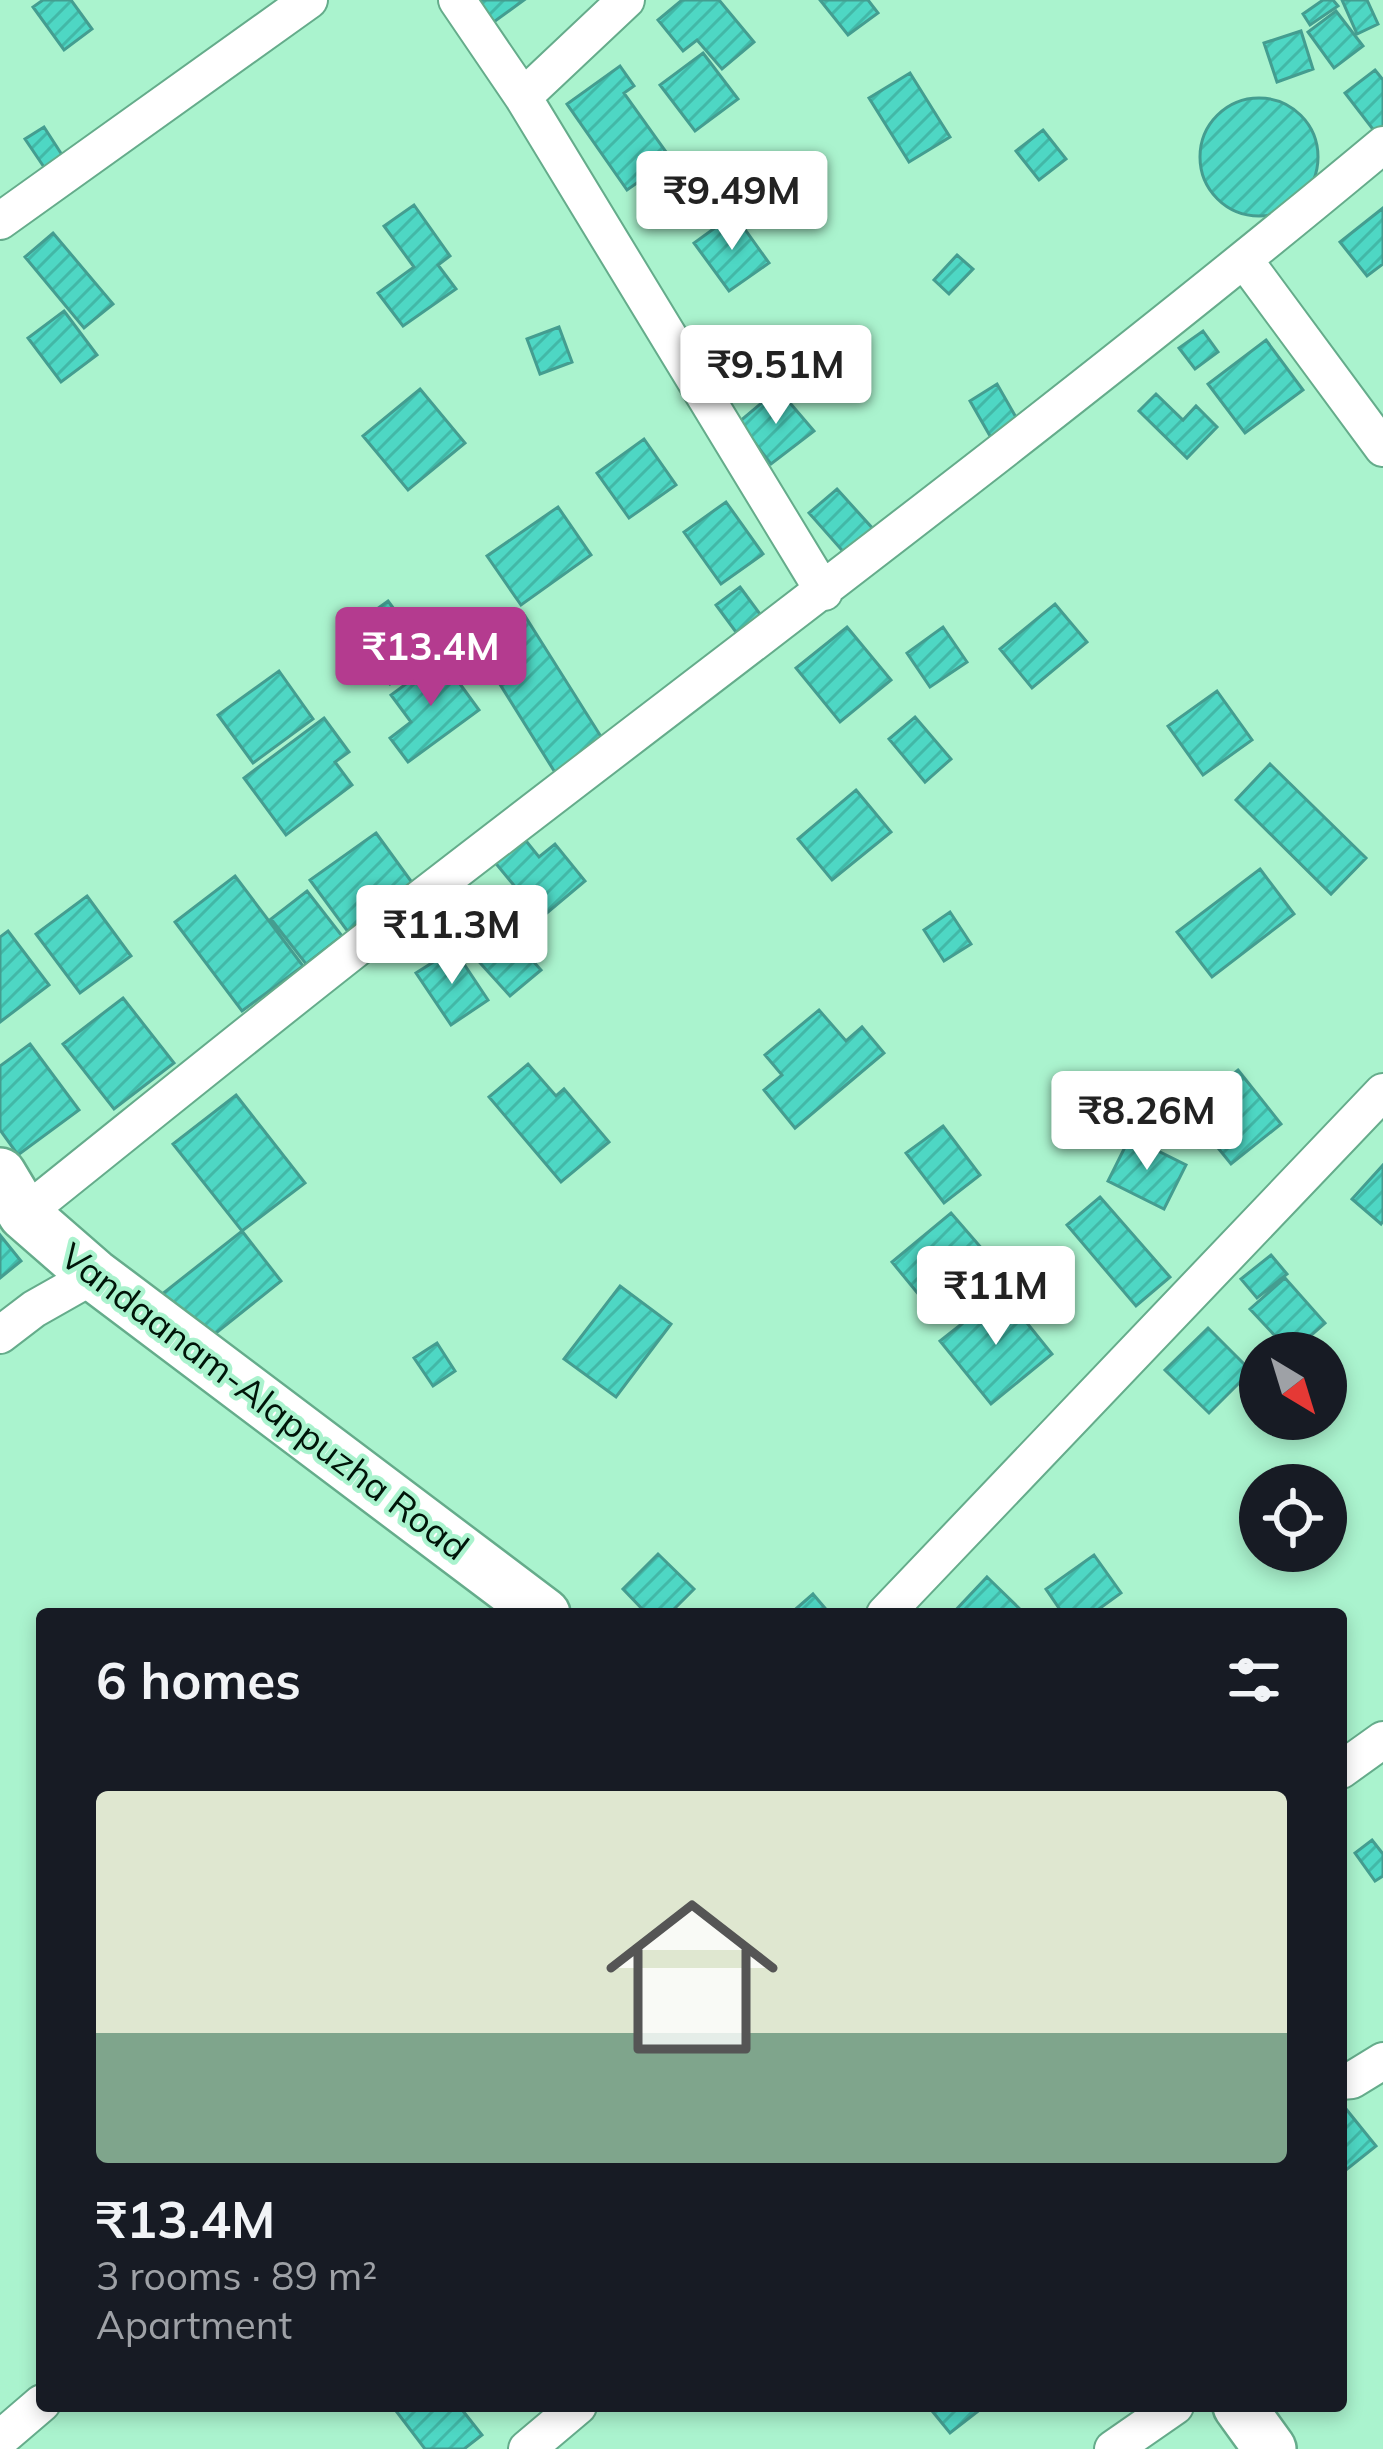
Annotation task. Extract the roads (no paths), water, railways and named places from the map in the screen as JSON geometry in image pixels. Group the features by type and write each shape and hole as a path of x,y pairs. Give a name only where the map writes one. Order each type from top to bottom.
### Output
{"main road":[{"name":"Vandaanam-Alappuzha Road","path":"12,1194 94,1275 536,1608"},
{"path":"1243,2412 1270,2449"}],"street":[{"path":"0,221 309,0"},
{"path":"457,0 523,97 824,592"},
{"path":"523,97 626,0"},
{"path":"12,1194 398,916 824,592 1245,261 1383,145"},
{"path":"1245,261 1383,448"},
{"path":"891,1608 1383,1092"},
{"path":"0,1335 34,1309 94,1275"},
{"path":"1347,1766 1383,1740"},
{"path":"1347,2080 1383,2061"},
{"path":"0,2438 36,2408"},
{"path":"527,2449 571,2412"},
{"path":"1113,2449 1166,2412"}]}
